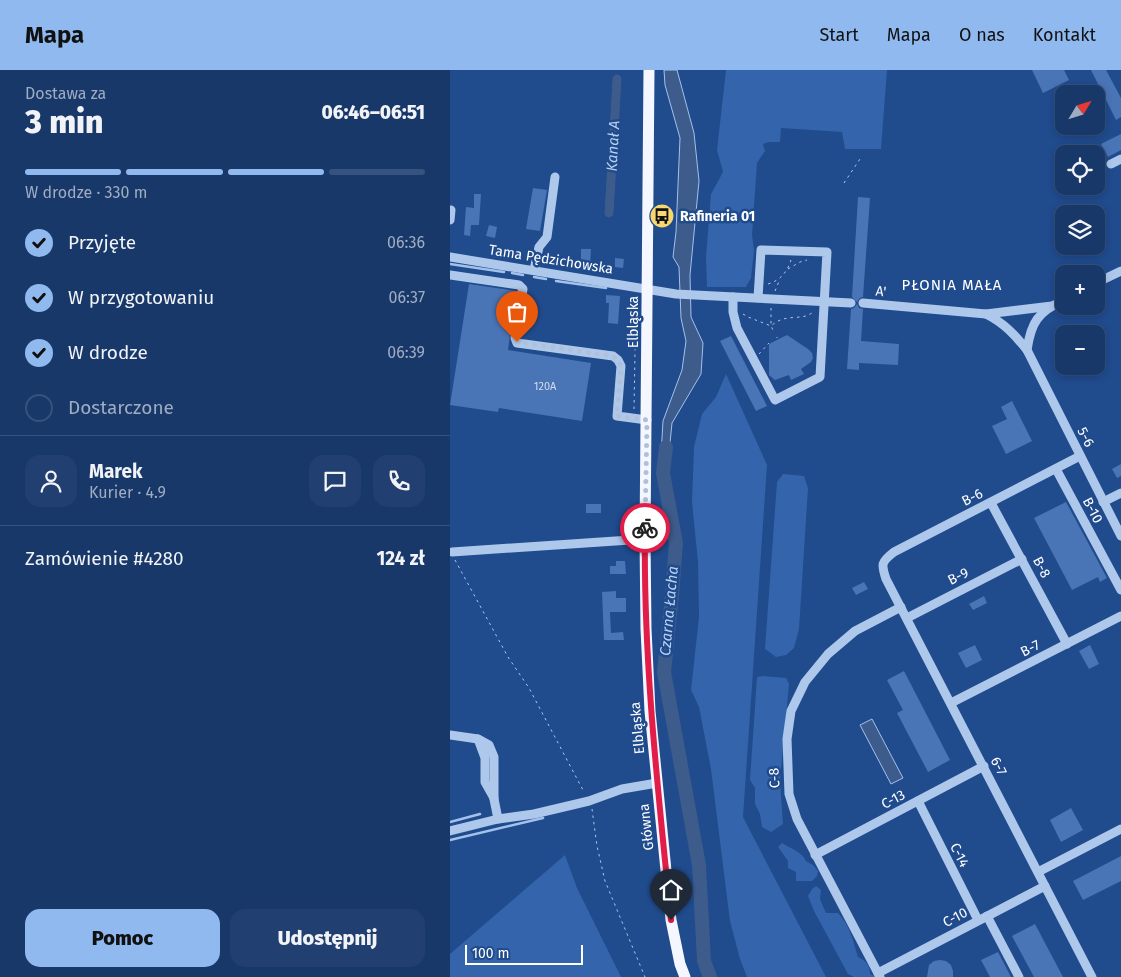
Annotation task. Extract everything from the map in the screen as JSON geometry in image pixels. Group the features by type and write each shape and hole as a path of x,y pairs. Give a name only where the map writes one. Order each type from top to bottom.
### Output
{"main road":[{"name":"Elbląska","path":"649,70 645,539 650,711 658,787"},
{"name":"Główna","path":"658,787 672,926 680,964 685,977"}],"street":[{"path":"1111,164 1121,159"},
{"path":"534,270 539,247 546,237 555,177"},
{"path":"450,220 452,210"},
{"path":"733,297 733,312 737,328 775,400 820,377 827,252 762,250 758,298"},
{"name":"Tama Pędzichowska","path":"450,257 676,294 851,303"},
{"path":"1105,279 1121,271"},
{"path":"450,275 519,286 523,290 515,338 517,342 613,356 621,366 617,416 647,420"},
{"name":"A'","path":"863,303 986,314 1052,306"},
{"path":"1027,350 1030,332 1037,318 1055,304"},
{"name":"A'","path":"986,314 1014,333 1027,350"},
{"name":"5-6","path":"1027,350 1121,536"},
{"name":"B-6","path":"882,567 884,559 894,552 1080,456"},
{"name":"B-10","path":"1056,469 1121,590"},
{"path":"1103,502 1121,493"},
{"name":"B-8","path":"991,503 1067,644"},
{"path":"452,552 645,539"},
{"name":"B-9","path":"907,618 1022,560"},
{"name":"6-7","path":"882,567 886,579 1092,977"},
{"name":"C-8","path":"879,975 797,819 789,794 787,739 791,711 805,682 828,654 855,631 901,607"},
{"name":"B-7","path":"951,703 1121,616"},
{"path":"450,735 478,739 489,745 494,757 494,799 498,819"},
{"name":"C-13","path":"816,855 984,766"},
{"path":"450,831 498,819 534,814 589,801 622,789 658,787"},
{"name":"C-14","path":"918,801 978,920"},
{"path":"1038,872 1121,829"},
{"name":"C-10","path":"879,975 978,920 1045,886"},
{"path":"987,916 1018,977"}],"path":[{"path":"844,183 862,156"},
{"path":"788,270 792,259 792,250"},
{"path":"774,294 781,278 788,270 800,262 813,259"},
{"path":"764,285 781,278"},
{"path":"771,305 771,326 774,332"},
{"path":"741,312 748,318 771,326"},
{"path":"771,326 783,318 806,316 813,312"},
{"path":"635,403 636,316"},
{"path":"759,354 769,343"},
{"path":"452,552 508,657 529,688 586,796"},
{"path":"591,804 597,846 605,882 645,977"}],"shaded area":[{"path":"664,70 677,70 694,133 699,181 690,275 691,317 703,343 701,374 672,423 667,473 661,455 663,421 682,370 686,341 681,318 679,267 673,257 676,232 680,138 665,85"},
{"path":"726,70 887,70 881,149 845,149 842,132 781,128 780,142 763,144 765,151 757,163 752,235 754,251 751,278 746,287 707,287 706,257 711,194 723,172 717,150"},
{"path":"726,374 767,465 743,817 826,977 747,977 730,921 711,769 699,707 691,690 699,617 698,562 692,502 694,447 702,414 716,397"},
{"path":"783,474 804,476 808,488 799,629 794,648 786,655 776,657 765,649 777,482"},
{"path":"757,677 786,678 789,684 780,780 783,824 771,832 762,827 760,814 755,804 755,788 750,780"},
{"path":"872,719 903,778 891,784 860,725"},
{"path":"782,843 799,853 818,871 817,876 812,881 796,881 796,872 788,868 788,861 778,847"},
{"path":"565,855 577,888 621,977 450,977 450,954"},
{"path":"816,886 821,890 820,899 826,913 838,913 842,918 851,934 858,957 867,964 870,974 876,977 854,977 848,974 814,911 808,896"}],"building":[{"path":"1032,70 1064,70 1069,80 1055,85 1055,87 1043,93"},
{"path":"1091,70 1106,70 1121,98 1121,117 1116,120 1105,98 1105,85 1098,85"},
{"path":"1121,134 1121,150 1108,157 1105,151 1105,145 1101,144"},
{"path":"533,188 547,190 540,231 526,229"},
{"path":"474,194 481,194 479,225 471,225 470,236 464,235 466,207 474,208"},
{"path":"858,197 870,198 863,297 857,302 852,297"},
{"path":"489,225 497,227 495,238 486,236"},
{"path":"581,249 591,249 590,266 581,265"},
{"path":"615,258 624,259 623,268 615,267"},
{"path":"469,284 516,291 508,350 591,363 582,421 499,408 498,412 450,405"},
{"path":"606,295 620,296 618,324 608,323 609,303 606,303"},
{"path":"857,304 859,308 863,309 861,341 899,344 898,365 859,363 859,370 847,369 851,309"},
{"path":"787,335 808,349 812,353 813,358 811,362 801,369 804,374 791,380 789,375 775,380 769,375 769,344"},
{"path":"731,336 767,406 756,411 720,341"},
{"path":"1012,401 1032,441 1006,454 992,426 1007,419 1001,407"},
{"path":"1121,464 1121,476 1117,478 1112,469"},
{"path":"1066,502 1107,578 1100,582 1098,577 1072,590 1034,518"},
{"path":"586,504 601,504 601,513 586,513"},
{"path":"616,561 625,561 626,574 610,574 610,566 616,566"},
{"path":"864,582 868,589 856,595 852,588"},
{"path":"616,591 616,598 626,598 626,612 610,612 611,633 623,632 624,640 604,640 602,592"},
{"path":"984,596 987,603 973,610 969,604"},
{"path":"975,645 982,660 966,668 958,653"},
{"path":"1090,645 1099,664 1089,669 1079,651"},
{"path":"904,671 950,760 928,772 897,713 903,710 887,680"},
{"path":"1071,808 1083,830 1061,842 1050,820"},
{"path":"1121,856 1121,881 1083,900 1073,881"},
{"path":"1035,924 1063,977 1034,977 1012,936"},
{"path":"998,952 1011,977 990,977 981,960"},
{"path":"934,961 946,961 951,965 953,977 927,977 929,965"}],"waterway":[{"name":"Kanał A","path":"609,213 617,79"},
{"path":"450,264 504,272"},
{"path":"512,273 523,275"},
{"path":"534,277 546,279"},
{"path":"556,281 606,288"},
{"name":"Czarna Łacha","path":"666,447 663,473 676,543 664,672 699,865 704,961 710,977"},
{"path":"450,822 480,814"},
{"path":"450,840 543,818"}],"way so far":[{"path":"517,342 613,356 618,360 621,366 617,416 647,420 645,528"}],"place":[{"name":"Rafineria 01","path":"662,216"}],"district":[{"name":"PŁONIA MAŁA","path":"952,285"}],"route":[{"path":"645,528 646,629 650,711 671,920"}]}
